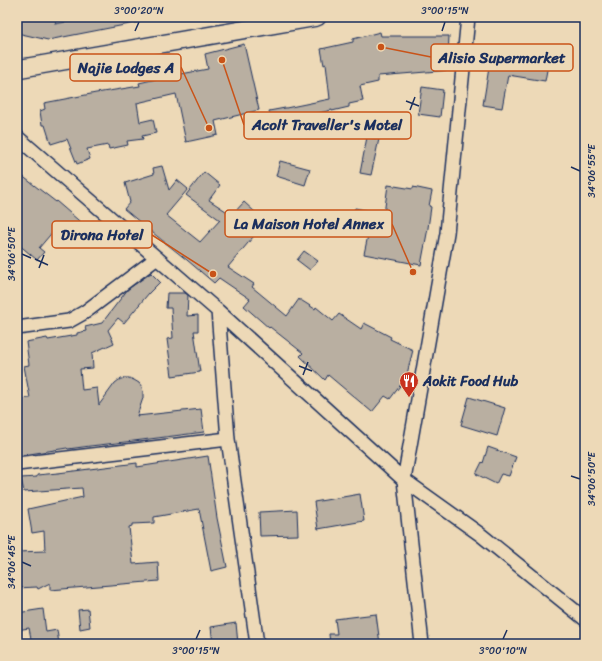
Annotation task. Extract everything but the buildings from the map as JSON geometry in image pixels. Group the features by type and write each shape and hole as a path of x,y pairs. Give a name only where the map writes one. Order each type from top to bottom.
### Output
{"main road":[{"path":"17,69 269,21 317,17"}],"street":[{"path":"422,644 404,480 447,233 468,17"},
{"path":"17,137 218,311 404,480 481,535 585,619"},
{"path":"17,328 69,321 85,312 157,258"},
{"path":"218,311 228,439 257,644"},
{"path":"17,464 228,439"}],"place":[{"name":"Alisio Supermarket","path":"381,47"},
{"name":"Acolt Traveller's Motel","path":"222,60"},
{"name":"Najie Lodges A","path":"209,128"},
{"name":"La Maison Hotel Annex","path":"413,272"},
{"name":"Dirona Hotel","path":"213,274"},
{"name":"Aokit Food Hub","path":"409,398"}]}
